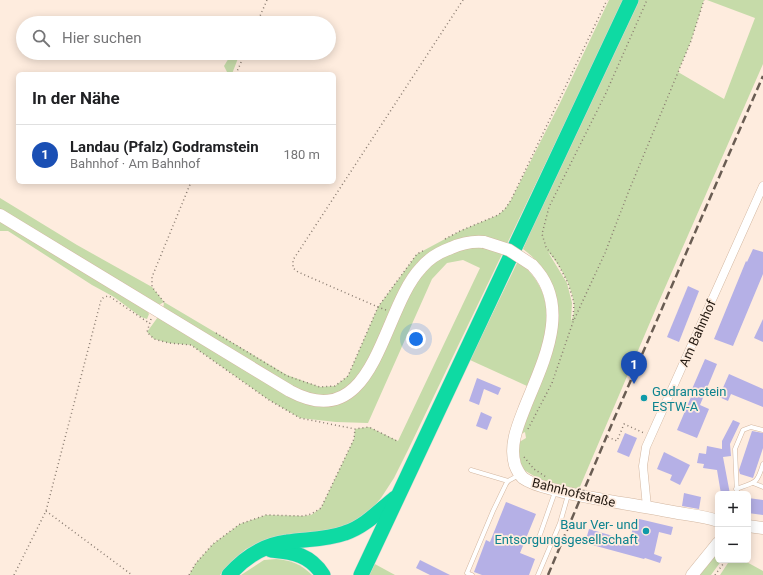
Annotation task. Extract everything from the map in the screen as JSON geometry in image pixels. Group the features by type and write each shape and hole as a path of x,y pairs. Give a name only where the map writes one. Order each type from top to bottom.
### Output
{"highway":[{"path":"361,575 631,0"},
{"path":"229,575 247,558 264,549 285,542 329,538 346,533 364,524 398,494"},
{"path":"264,549 291,552 301,555 314,564 323,575"}],"street":[{"name":"Am Bahnhof","path":"647,507 643,466 645,452 763,186"},
{"path":"0,215 290,391 304,398 319,401 332,400 345,396 359,384 370,367 413,277 429,260 457,245 475,241 484,242 509,250 532,265 543,278 551,301 553,321 546,352 520,418 513,442 513,458 519,474"},
{"name":"Bahnhofstraße","path":"519,474 533,484 568,493 647,507 715,521"},
{"path":"751,526 763,528"},
{"path":"692,575 715,547"}],"lane":[{"path":"736,491 735,449 743,430 751,427 763,430"},
{"path":"738,491 756,481 763,464"},
{"path":"471,470 508,481 493,511 467,573 472,575"},
{"name":"Bahnhofstraße","path":"508,481 519,474"},
{"path":"753,483 763,487"},
{"path":"536,546 556,490"},
{"path":"538,575 560,523 568,493"}],"path":[{"path":"260,16 267,0"},
{"path":"395,315 298,272 293,268 293,260 463,0"},
{"path":"443,240 498,215 505,209 511,200 607,0"},
{"path":"572,322 574,303 568,282 557,262 546,247 542,234 549,207 606,93 647,0"},
{"path":"526,432 552,383 572,322 605,253 691,40 704,0"},
{"path":"237,72 242,60"},
{"path":"190,184 152,277 152,287 164,302 149,323 147,332 154,339 169,343 191,345 269,400 300,418 355,429 369,427 397,441"},
{"path":"212,331 287,376 320,387 335,386 348,376 378,307 417,254 424,250"},
{"path":"14,575 46,511 101,300 104,297 109,296 149,323"},
{"path":"608,437 617,441 624,424 651,436"},
{"path":"189,575 196,563 213,544 240,524 266,515 303,516 311,514 321,508 354,439 355,429"},
{"path":"522,452 524,458 534,469 554,481 556,490"},
{"path":"46,511 132,575"},
{"path":"715,575 724,563"}],"green space":[{"path":"609,0 624,0 394,478 381,498 369,512 346,529 267,540 246,549 231,562 220,575 189,575 196,563 213,544 240,524 266,515 311,515 321,508 354,439 355,429 369,427 398,441 480,268 463,260 447,263 432,279 368,423 336,422 300,418 269,400 191,345 169,343 154,339 147,332 163,310 164,302 287,375 320,387 335,386 348,376 378,307 417,254 460,231 498,215 505,209 560,103"},
{"path":"638,0 704,0 691,41 678,72 724,99 755,18 707,0 763,0 763,64 579,489 544,482 524,470 518,458 516,444 526,438 525,432 517,436 555,339 557,325 556,300 549,278 534,258 523,249 537,215","holes":["548,252 564,275 572,294 574,313 571,321 572,303 567,283"]},
{"path":"228,60 237,60 233,72 227,72 224,66"},
{"path":"0,198 77,245 152,287 164,302 157,306 0,212"},
{"path":"0,221 147,311 149,314 147,319 141,317 114,297 92,285 8,231 0,231"},
{"path":"518,261 532,275 541,289 546,305 544,336 540,353 527,386 470,360"},
{"path":"715,554 715,563 720,563 711,575 699,575"},
{"path":"276,559 295,563 312,575 241,575 264,560"},
{"path":"373,563 395,575 368,575"},
{"path":"728,563 748,563 763,571 763,575 720,575"}],"building":[{"path":"753,249 763,252 763,274 733,346 714,339 746,261 747,262"},
{"path":"688,286 699,291 679,342 667,337"},
{"path":"763,319 763,342 754,338"},
{"path":"705,359 717,364 700,405 709,409 697,438 677,430 691,397 689,396"},
{"path":"729,374 763,389 763,407 731,394 728,401 719,397"},
{"path":"477,378 501,388 498,395 484,389 479,405 469,401"},
{"path":"481,412 492,417 487,430 476,426"},
{"path":"733,420 740,423 730,444 731,456 723,457 729,491 720,491 717,470 703,468 704,464 697,463 699,453 706,454 707,446 722,449 722,441"},
{"path":"752,431 763,433 763,448 753,478 740,474 739,470"},
{"path":"625,433 637,438 629,457 617,452"},
{"path":"664,452 690,465 680,485 670,480 672,475 657,469"},
{"path":"684,493 701,497 699,509 682,506"},
{"path":"751,498 763,500 763,515 751,513"},
{"path":"506,502 536,514 520,553 535,559 529,575 482,575 474,572 486,540 490,542"},
{"path":"635,518 673,527 671,535 659,532 654,554 662,557 660,563 585,543 589,529 630,541"},
{"path":"420,560 450,575 430,575 416,568"}],"railway":[{"path":"548,575 763,76"}],"place":[{"name":"Landau (Pfalz) Godramstein","path":"634,384"},
{"name":"Godramstein ESTW-A","path":"644,398"},
{"name":"Baur Ver- und Entsorgungsgesellschaft","path":"646,531"}]}
